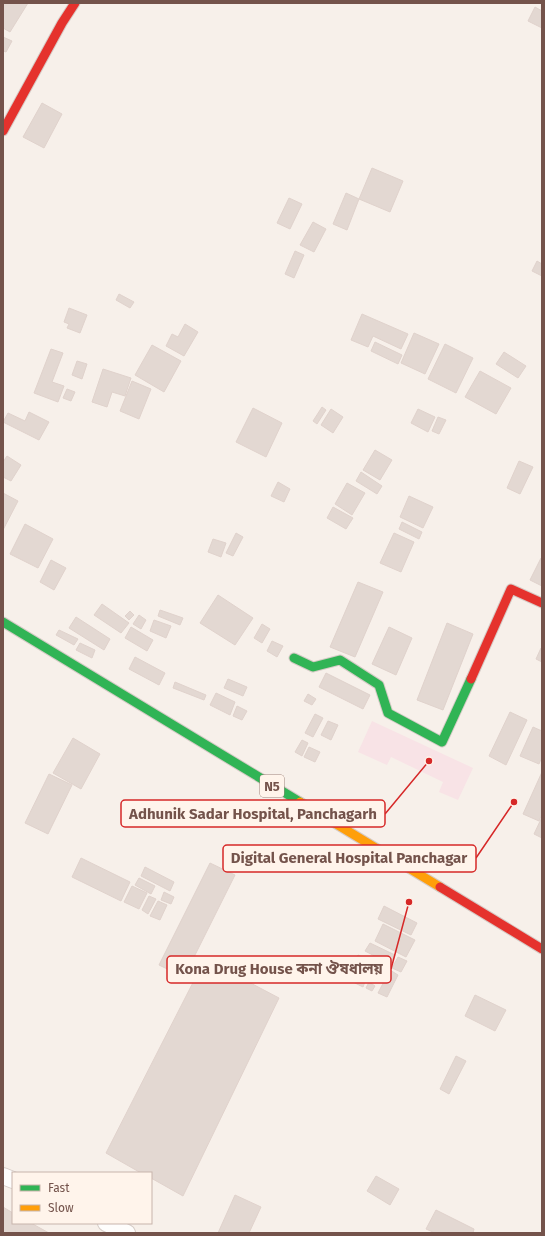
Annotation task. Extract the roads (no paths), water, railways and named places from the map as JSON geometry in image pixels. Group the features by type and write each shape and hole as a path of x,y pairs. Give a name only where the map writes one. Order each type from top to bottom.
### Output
{"main road":[{"path":"3,131 62,23 75,3"},
{"path":"294,658 313,667 340,660 379,685 388,713 442,742 511,589 542,604"},
{"name":"N5","path":"3,622 542,949"}],"street":[{"path":"108,1224 127,1233"}],"place":[{"name":"Adhunik Sadar Hospital, Panchagarh","path":"429,761"},
{"name":"Digital General Hospital Panchagar","path":"514,802"},
{"name":"Kona Drug House কনা ঔষধালয়","path":"409,902"}]}
